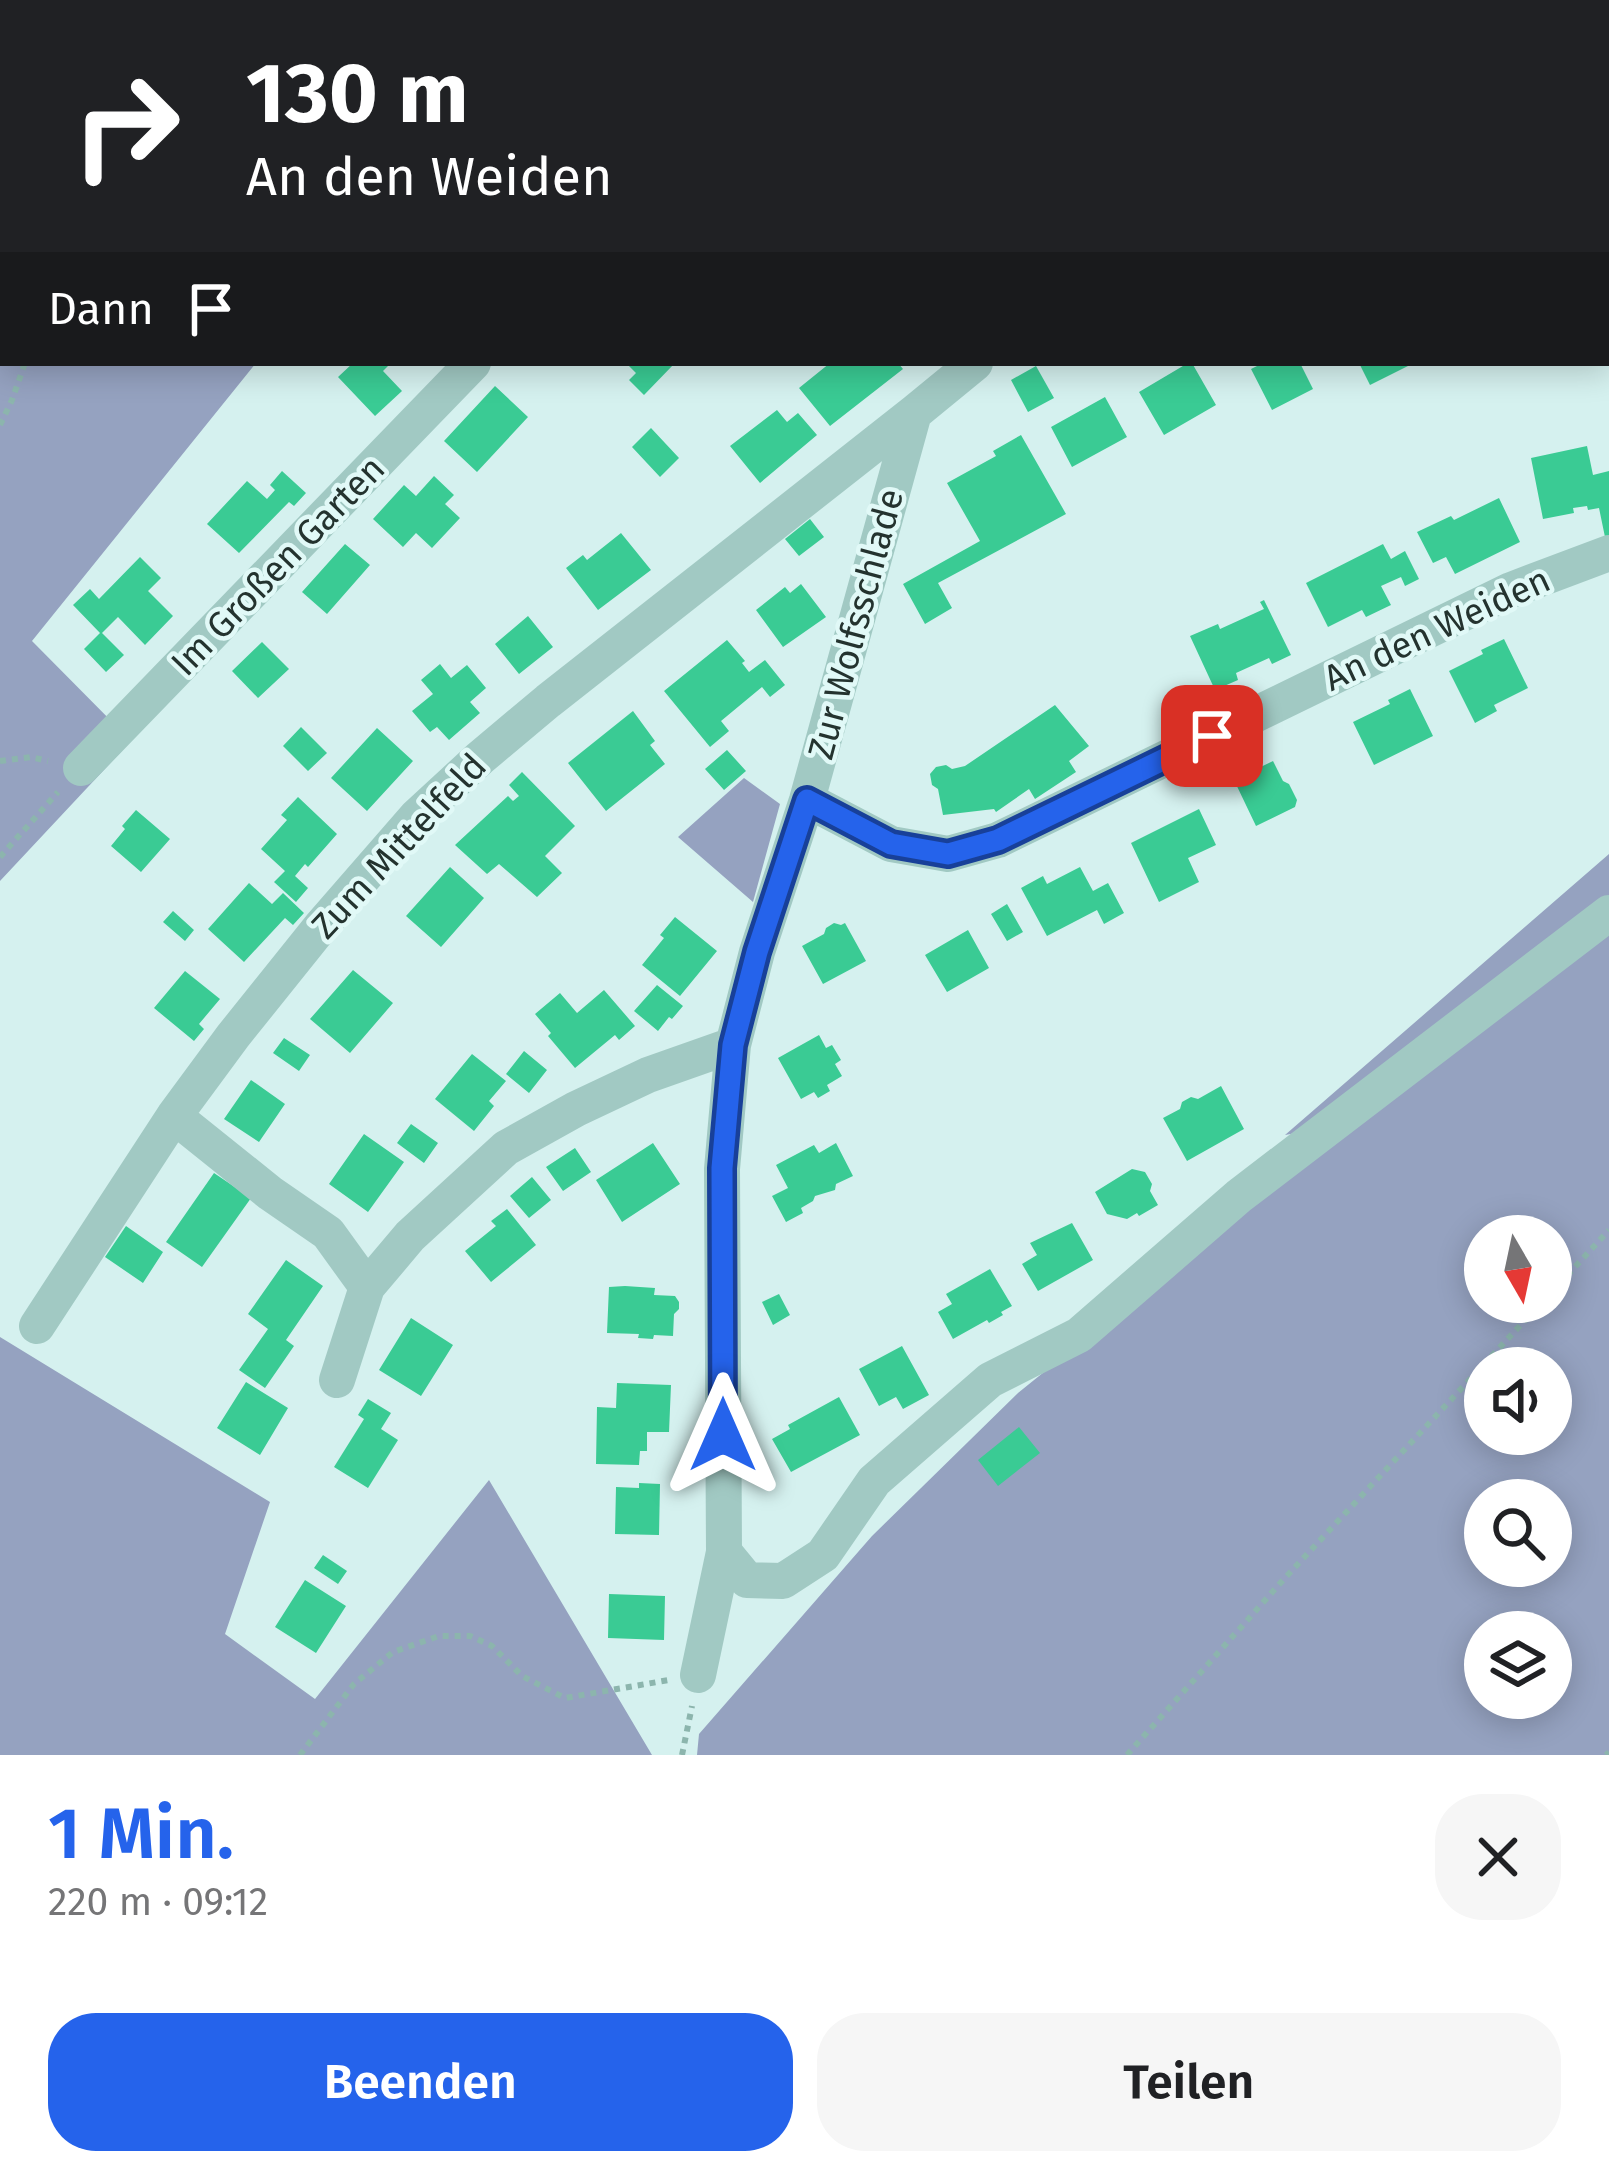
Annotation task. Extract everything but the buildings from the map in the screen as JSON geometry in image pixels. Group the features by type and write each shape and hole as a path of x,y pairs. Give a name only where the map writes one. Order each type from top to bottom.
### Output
{"street":[{"name":"Im Großen Garten","path":"81,768 470,366"},
{"path":"914,413 972,366"},
{"name":"Zur Wolfsschlade","path":"698,1675 724,1552 722,1168 733,1045 757,952 807,800 914,413"},
{"name":"Zum Mittelfeld","path":"38,1326 174,1116 262,999 416,817 584,672 914,413"},
{"name":"An den Weiden","path":"807,800 891,844 948,854 998,840 1511,590 1609,553"},
{"path":"724,1552 747,1580 783,1581 824,1555 874,1481 990,1380 1079,1335 1239,1196 1609,913"},
{"path":"338,1380 367,1286 410,1235 506,1148 648,1075 733,1045"},
{"path":"174,1116 269,1193 328,1233 367,1286"}],"path":[{"path":"0,425 24,366"},
{"path":"0,761 31,757 81,768"},
{"path":"0,856 81,768"},
{"path":"1572,1271 1609,1231"},
{"path":"1127,1755 1522,1323"},
{"path":"300,1755 355,1684 393,1652 439,1636 470,1636 492,1646 522,1676 566,1699 698,1675 682,1755"}],"shaded area":[{"path":"0,366 254,366 32,641 131,741 0,881"},
{"path":"744,778 780,804 753,902 678,837"},
{"path":"1609,854 1609,1755 697,1755 699,1734 872,1536 1018,1393 1413,1074 1318,1129 1285,1135"},
{"path":"0,1337 270,1502 225,1634 315,1699 489,1480 652,1755 0,1755"}],"route":[{"path":"723,1435 722,1168 733,1045 757,952 807,800 891,844 948,854 998,840 1212,736"}]}
